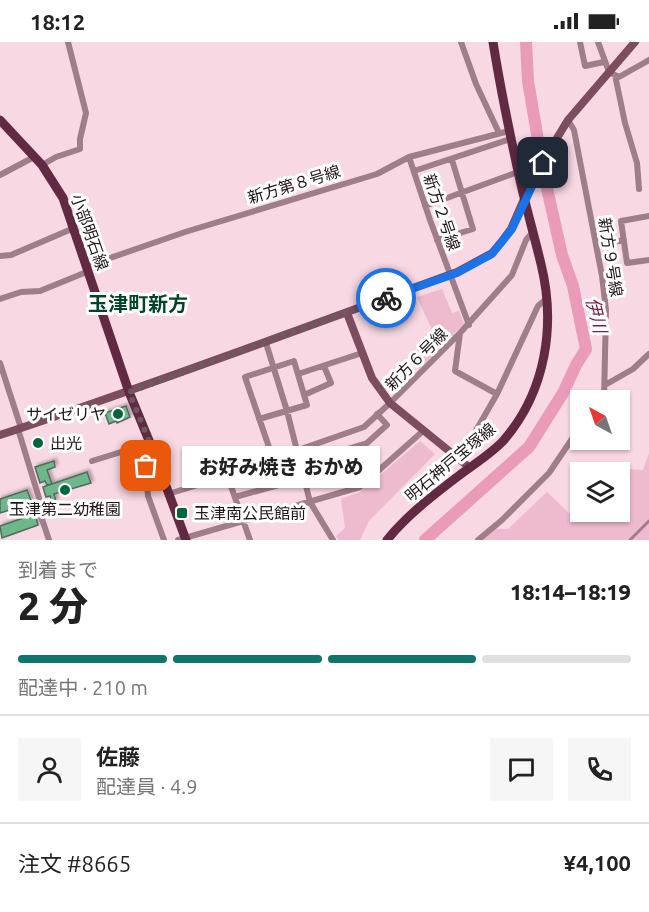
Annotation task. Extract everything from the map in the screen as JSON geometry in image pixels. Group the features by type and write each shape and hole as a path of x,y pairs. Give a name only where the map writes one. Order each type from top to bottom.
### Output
{"main road":[{"name":"明石神戸宝塚線","path":"387,540 399,525 433,495 504,440 527,408 542,370 548,326 542,266 506,134 493,42"},
{"name":"小部明石線","path":"0,120 42,165 63,198 129,392 156,458 183,539"}],"street":[{"path":"42,165 56,157 80,149 86,113 68,42"},
{"path":"414,171 452,160 506,134 476,84 462,42"},
{"path":"580,42 585,66 604,62"},
{"path":"598,42 604,62 612,74 637,163 639,189"},
{"path":"0,435 266,343 478,263 492,254 512,229 524,199 568,120 612,74 634,42"},
{"path":"612,74 619,77 649,60"},
{"name":"新方９号線","path":"568,120 574,130 606,310 605,390"},
{"name":"新方第８号線","path":"0,299 21,292 40,291 88,269 184,232 377,174 409,157 506,134"},
{"path":"0,175 34,157"},
{"name":"新方２号線","path":"409,157 469,325"},
{"path":"437,240 472,229 452,160"},
{"path":"425,206 518,172"},
{"path":"649,216 621,221 627,263 649,260"},
{"path":"0,256 11,255 74,228"},
{"name":"新方６号線","path":"168,494 364,427 469,325 512,275 526,240 532,233"},
{"path":"596,245 624,240"},
{"name":"明石神戸宝塚線","path":"459,460 497,394 538,306 546,299"},
{"path":"347,313 372,378 390,403 470,468"},
{"path":"460,333 455,370 497,394"},
{"path":"266,343 287,411 310,502 331,540"},
{"path":"298,374 362,353"},
{"path":"605,385 633,369 649,354"},
{"path":"259,419 307,405 294,361 245,377 259,419 273,459"},
{"path":"0,363 49,540"},
{"path":"304,396 331,383 324,366"},
{"path":"302,469 332,460 338,452 367,443 387,425 377,414"},
{"path":"183,539 360,487 423,431"},
{"path":"478,540 502,520 549,473 570,442"},
{"path":"92,461 150,443"},
{"path":"156,458 146,466 148,496 164,540"},
{"path":"227,475 250,540"},
{"path":"235,497 304,478"}],"lane":[{"path":"630,540 649,521"}],"shaded area":[{"path":"442,289 452,313 459,311 464,324 419,369 411,358 433,332 417,297"},
{"path":"420,441 435,454 369,521 360,540 339,540 336,536 345,528 341,499 360,492"},
{"path":"649,453 649,540 482,540 496,529 508,529 547,492 570,514 570,522 630,522 630,469 643,470"}],"building":[{"path":"126,406 130,417 109,424 105,413"},
{"path":"54,461 55,467 47,470 52,484 47,485 45,481 40,483 35,467"},
{"path":"87,472 91,483 54,494 56,501 52,502 50,496 46,497 43,487"},
{"path":"27,490 32,503 0,513 0,499"},
{"path":"35,514 38,525 2,538 0,526"}],"waterway":[{"name":"伊川","path":"425,540 529,447 563,393 586,349 573,286 562,255 544,175 528,81 526,42"}],"way so far":[{"path":"146,466 156,458 129,392 386,298"}],"place":[{"name":"サイゼリヤ","path":"118,414"},
{"name":"出光","path":"38,443"},
{"name":"お好み焼き おかめ","path":"146,466"},
{"name":"玉津第二幼稚園","path":"65,490"},
{"name":"玉津南公民館前","path":"182,513"}],"district":[{"name":"玉津町新方","path":"138,303"}],"route":[{"path":"386,298 457,273 492,254 512,229 524,199 543,163"}]}
